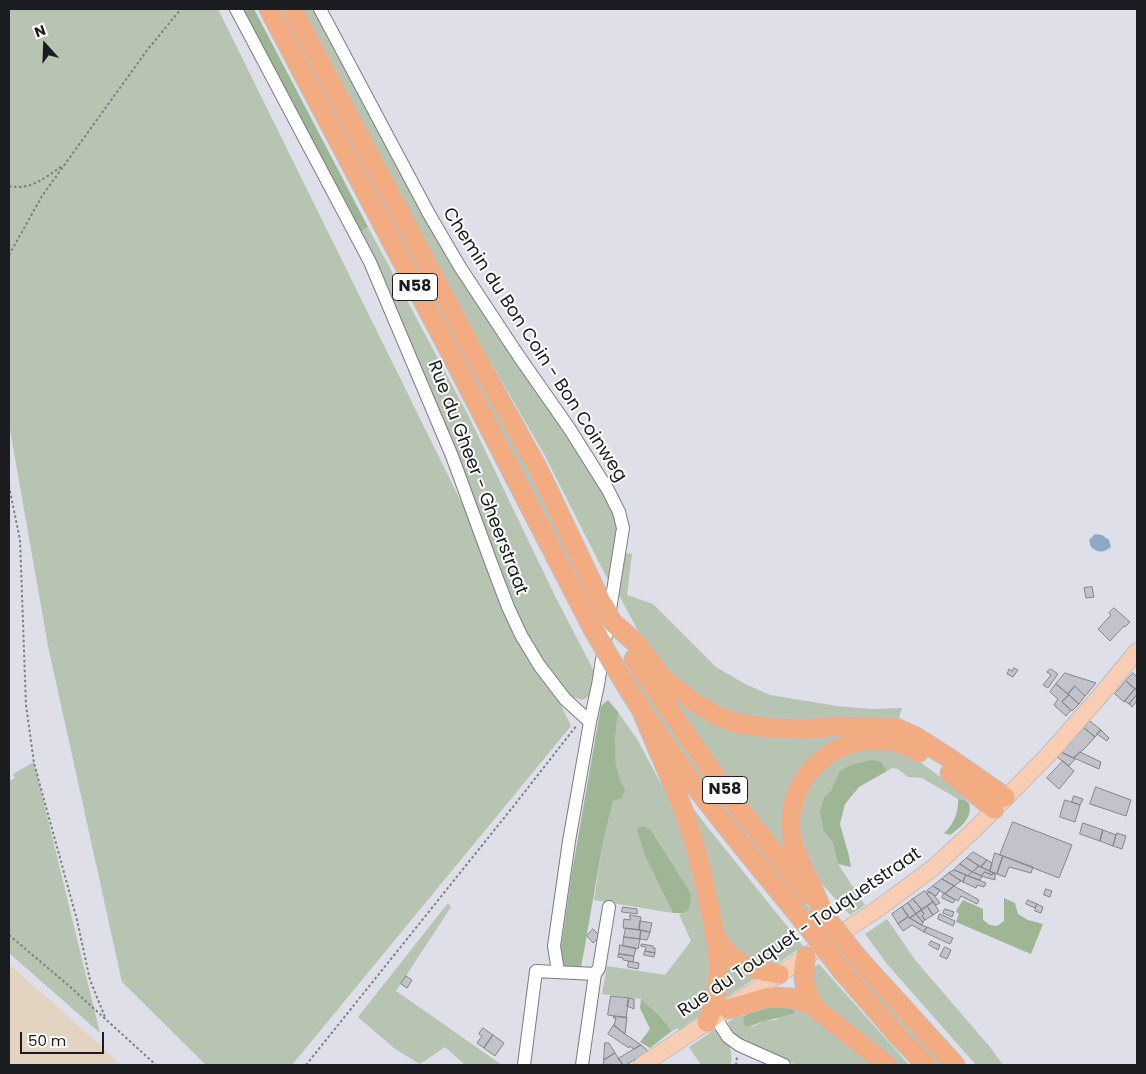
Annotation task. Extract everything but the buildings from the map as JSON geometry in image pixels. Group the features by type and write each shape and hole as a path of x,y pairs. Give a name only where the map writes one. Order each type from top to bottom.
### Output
{"highway":[{"name":"N58","path":"269,9 447,346 594,631 642,711 688,779 842,971 926,1065"},
{"name":"N58","path":"292,9 483,370 538,469 612,622 635,651 724,789 858,958 955,1065"},
{"path":"635,651 690,700 717,716 737,723 770,728 805,729 839,726 896,728 916,737 949,758 1000,803"},
{"path":"642,711 687,821 702,870 715,936 718,967 718,986 715,1003 716,1016 751,1001 769,996 791,998 816,1008 887,1065"},
{"path":"824,915 798,857 790,832 792,806 800,785 813,766 831,752 848,744 866,739 882,739 902,744 935,762 967,786 1000,803"},
{"path":"715,936 728,954 740,964 779,974"},
{"path":"806,956 803,970 804,984 816,1008"}],"main road":[{"name":"Rue du Touquet - Touquetstraat","path":"642,1065 879,908 934,867 1048,755 1137,651"}],"street":[{"name":"Rue du Gheer - Gheerstraat","path":"236,9 370,262 452,456 492,566 518,628 539,665 565,699 586,719"},
{"name":"Chemin du Bon Coin - Bon Coinweg","path":"320,9 384,131 460,267 569,428 608,490 619,512 623,528 622,538 598,685 586,719"},
{"path":"558,971 554,946 586,719"},
{"path":"582,1065 595,974 599,968 609,907"},
{"path":"524,1065 536,971 595,974"},
{"path":"716,1016 728,1037 739,1045 784,1065"}],"path":[{"path":"9,255 42,196 148,49 181,9"},
{"path":"9,186 22,188 38,183 65,164"},
{"path":"9,486 20,540 26,705 34,763 77,920 90,980 105,1017"},
{"path":"306,1065 516,803 586,719"},
{"path":"9,935 105,1017 156,1065"}],"shaded area":[{"path":"9,964 101,1046 121,1065 9,1065"}],"green space":[{"path":"9,9 218,9 510,601 361,231 368,227 468,415 555,596 596,675 590,696 582,700 570,696 533,647 571,726 292,1065 206,1065 122,982 48,646 9,424"},
{"path":"242,9 254,9 368,227 361,231"},
{"path":"274,9 283,9 516,448 602,621 598,628"},
{"path":"302,9 316,9 417,202 592,473 618,522 609,582 545,456 474,333"},
{"path":"625,553 632,554 627,595 653,604 716,667 745,684 770,695 837,706 871,709 902,708 898,722 767,721 722,709 699,697 660,666 619,595"},
{"path":"629,666 688,755 716,793 824,926 818,931 728,822 623,670"},
{"path":"660,681 679,700 716,721 772,733 886,732 905,737 925,746 973,780 970,783 932,755 907,741 888,737 850,740 818,758 805,772 795,788 788,806 786,819 792,859 722,773 689,728"},
{"path":"608,700 618,712 615,752 618,772 625,790 622,798 613,801 603,842 581,968 562,967 561,948 572,872 601,706"},
{"path":"618,712 637,739 675,812 699,888 713,975 705,1012 679,1030 677,1028 672,1031 660,1016 641,999 602,994 607,966 665,975 691,941 679,914 683,913 690,894 684,885 646,858 673,913 594,900 603,842 613,801 624,791 617,772 615,752"},
{"path":"893,749 913,757 965,795 965,800 958,799 922,778 908,777 898,769 892,768 887,771 881,762 824,797 824,832 832,841 838,864 865,905 850,915 811,872 798,840 800,803 821,769 852,750"},
{"path":"872,760 881,762 887,771 859,787 845,804 840,824 851,867 838,864 832,841 824,832 820,813 824,797 831,791 840,771 851,765"},
{"path":"34,762 100,1033 9,953 9,781 15,778 13,774"},
{"path":"672,778 701,819 803,946 769,969 728,949"},
{"path":"958,799 969,803 968,818 950,835 944,833 955,818"},
{"path":"641,826 650,829 691,894 689,909 683,913 673,913 646,858 637,830"},
{"path":"1004,898 1015,903 1018,914 1028,920 1043,924 1031,954 956,922 959,914 956,911 963,900 983,909 983,920 990,925 997,926 1004,921"},
{"path":"448,903 451,907 396,991 502,1065 465,1065 445,1047 420,1064 395,1049 358,1017"},
{"path":"887,919 916,961 990,1047 1003,1065 976,1065 887,964 865,934"},
{"path":"843,951 945,1065 936,1065 838,956"},
{"path":"722,958 758,976 720,1002"},
{"path":"819,964 909,1065 894,1065 815,995 809,970"},
{"path":"641,999 660,1016 672,1031 650,1048 640,1042 650,1029 640,1008"},
{"path":"782,1005 794,1007 794,1013 751,1026 745,1026 744,1016 752,1011"},
{"path":"794,1007 809,1011 875,1065 797,1065 754,1046 737,1036 731,1030 728,1022 741,1014 744,1016 743,1021 752,1027 764,1021 776,1020"},
{"path":"714,1030 729,1044 731,1065 701,1065 689,1047"}],"water":[{"path":"1095,534 1102,535 1109,540 1111,547 1101,551 1091,547 1089,540"}]}
